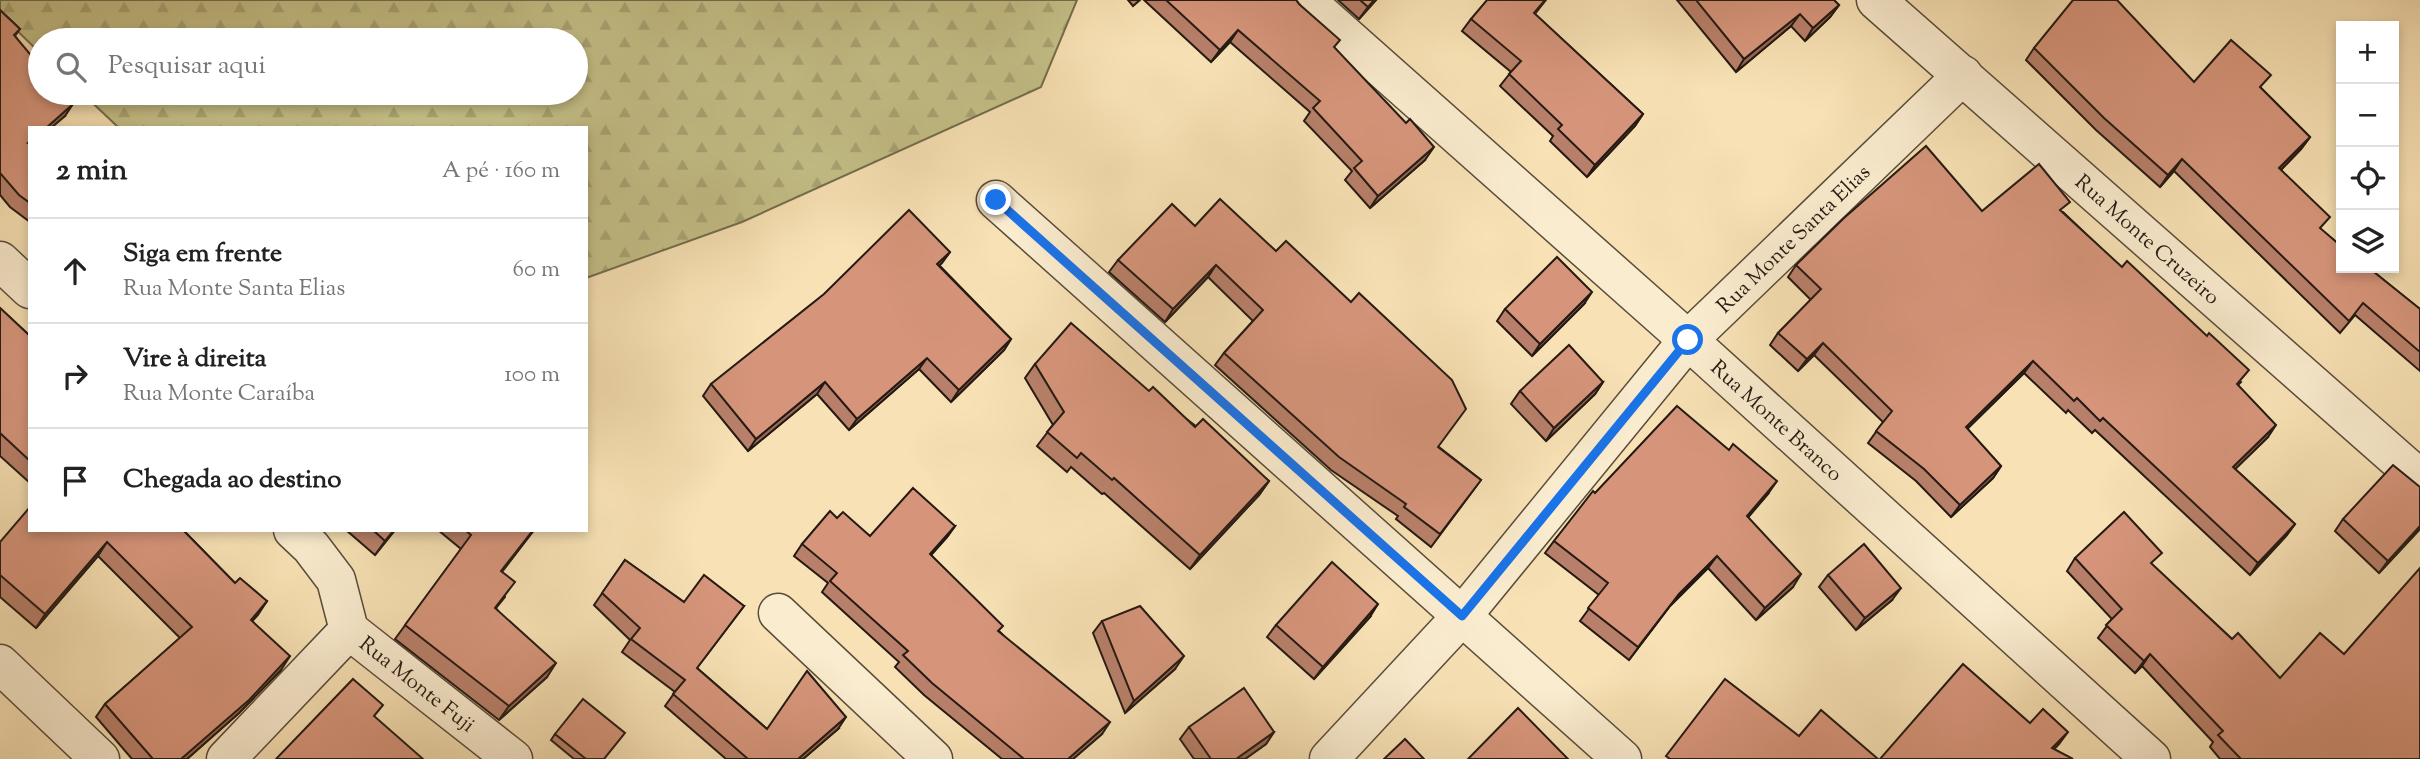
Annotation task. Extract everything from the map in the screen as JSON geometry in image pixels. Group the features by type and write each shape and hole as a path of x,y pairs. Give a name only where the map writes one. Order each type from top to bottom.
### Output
{"street":[{"name":"Rua Monte Branco","path":"1305,0 1688,340 2151,759"},
{"name":"Rua Monte Cruzeiro","path":"1876,0 2420,479"},
{"name":"Rua Monte Santa Elias","path":"1329,759 1462,616 1688,340 1963,75"},
{"path":"996,200 1622,759"},
{"path":"0,261 28,287"},
{"name":"Rua Monte Fuji","path":"295,532 311,547 336,580 349,630 513,759"},
{"path":"778,614 933,759"},
{"path":"226,759 349,630"},
{"path":"0,664 100,759"}],"green space":[{"path":"0,0 1077,0 1041,87 742,222 588,277 588,126 117,126 95,105 588,105 588,28 28,28 28,41 0,14"}],"building":[{"path":"1166,0 1296,0 1340,40 1334,47 1406,123 1410,119 1434,147 1378,196 1354,168 1362,161 1313,108 1320,101 1238,30 1220,50"},
{"path":"1360,0 1374,0 1368,7"},
{"path":"1487,0 1545,0 1534,13 1643,114 1595,165 1558,129 1562,125 1509,74 1521,61 1471,19"},
{"path":"1696,0 1834,0 1839,5 1813,28 1800,14 1744,59"},
{"path":"2073,0 2117,0 2194,82 2231,40 2271,75 2260,87 2310,137 2279,168 2330,217 2320,228 2336,242 2336,273 2375,273 2420,309 2420,352 2363,303 2349,321 2182,159 2168,175 2104,118 2034,48"},
{"path":"0,10 20,29 14,35 28,52 28,105 72,105 48,126 28,126 28,202 0,173"},
{"path":"1926,146 1982,211 2039,164 2070,202 2060,210 2122,267 2127,261 2207,336 2209,333 2249,370 2237,384 2276,425 2233,467 2295,524 2258,563 2103,418 2100,421 2077,398 2074,401 2033,361 1966,427 2001,466 1960,505 1924,469 1876,431 1892,411 1823,343 1807,359 1778,333 1821,289 1796,265 1844,218"},
{"path":"1220,199 1276,251 1286,241 1351,302 1359,293 1452,380 1466,409 1438,447 1481,480 1440,534 1404,507 1406,504 1339,457 1224,353 1263,310 1216,265 1173,309 1118,260 1172,204 1195,226"},
{"path":"909,210 950,252 937,264 1011,339 959,390 927,358 857,419 825,382 756,439 711,384 824,294"},
{"path":"1557,257 1592,292 1540,344 1505,309"},
{"path":"0,308 28,334 28,459 0,435"},
{"path":"1071,323 1149,391 1153,387 1195,427 1203,419 1269,481 1200,555 1114,478 1112,480 1081,453 1077,458 1047,432 1064,412 1035,364"},
{"path":"1569,345 1603,382 1554,428 1520,391"},
{"path":"1677,406 1729,450 1733,444 1777,481 1747,516 1801,574 1765,608 1717,556 1679,594 1638,647 1588,608 1608,583 1554,541 1593,491 1595,493"},
{"path":"2393,465 2420,487 2420,526 2388,561 2343,519"},
{"path":"913,488 955,526 930,554 1003,626 998,631 1110,722 1068,759 1024,759 932,683 903,655 908,651 830,581 837,573 802,544 830,511 837,518 843,512 870,536"},
{"path":"28,509 28,532 185,532 235,583 240,578 267,601 251,620 290,656 249,700 181,759 153,759 105,704 192,627 107,542 45,614 0,575 0,542"},
{"path":"2124,512 2162,553 2151,563 2232,639 2238,633 2280,678 2320,633 2344,654 2420,568 2420,759 2241,759 2218,735 2223,731 2150,654 2144,661 2106,625 2122,609 2075,558"},
{"path":"375,532 392,532 385,541"},
{"path":"467,532 531,532 501,571 515,582 495,608 556,663 509,706 405,625 471,535"},
{"path":"1864,544 1901,588 1865,618 1828,575"},
{"path":"625,560 684,602 704,575 744,606 697,668 767,729 807,671 846,717 798,759 748,759 673,694 685,680 631,639 640,628 602,593"},
{"path":"1332,562 1378,604 1323,667 1276,625"},
{"path":"1140,606 1184,656 1134,701 1102,621"},
{"path":"1963,664 2030,723 2043,709 2068,732 2052,748 2073,759 1880,759"},
{"path":"353,679 383,705 374,716 423,759 276,759"},
{"path":"1725,679 1799,736 1821,710 1878,759 1670,759 1666,756"},
{"path":"1244,688 1274,732 1236,759 1211,759 1189,727"},
{"path":"583,699 625,733 604,759 586,759 555,734"},
{"path":"1518,708 1568,759 1468,759"},
{"path":"1405,739 1424,759 1384,759"}],"route":[{"path":"996,200 1462,616 1688,340"}]}
